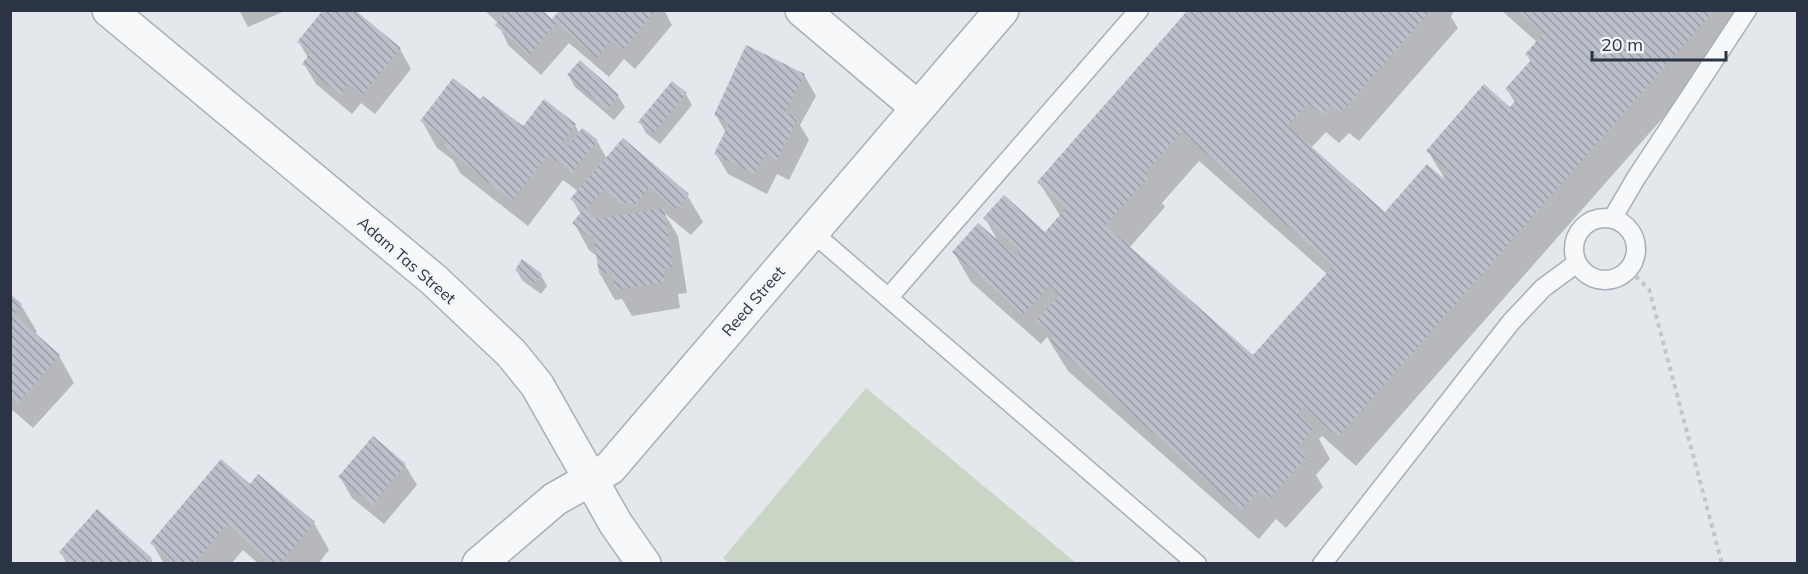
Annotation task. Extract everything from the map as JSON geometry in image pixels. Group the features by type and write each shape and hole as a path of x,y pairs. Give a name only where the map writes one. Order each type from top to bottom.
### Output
{"street":[{"name":"Adam Tas Street","path":"109,10 434,280 511,352 537,385 616,524 644,564"},
{"path":"802,10 918,108"},
{"name":"Reed Street","path":"479,564 555,499 610,468 1002,10"}],"lane":[{"path":"889,297 1138,10"},
{"path":"1612,219 1636,178 1748,10"},
{"path":"1612,219 1624,224 1633,234 1636,246 1635,259 1629,270 1619,277 1608,280 1595,279 1584,273 1577,263 1575,249 1577,236 1592,222 1612,219"},
{"path":"812,232 1197,564"},
{"path":"1322,564 1511,322 1543,288 1577,263"}],"path":[{"path":"1629,270 1649,289 1722,564"}],"green space":[{"path":"866,388 1076,563 730,564 723,558"}],"building":[{"path":"323,10 355,10 401,48 362,95 349,84 340,95 302,64 311,52 297,42"},
{"path":"507,10 542,10 552,19 560,10 656,10 623,50 611,40 597,58 557,23 529,55 495,25"},
{"path":"1188,10 1431,10 1341,112 1331,104 1322,115 1308,103 1288,126 1385,212 1427,164 1443,178 1449,171 1426,151 1484,84 1510,107 1517,99 1505,89 1531,60 1525,54 1543,34 1516,10 1715,10 1338,437 1304,407 1298,414 1314,428 1297,447 1307,456 1269,499 1259,490 1241,511 1050,341 1054,337 1036,321 1059,295 1050,285 1023,315 952,252 978,223 1016,256 1021,251 983,218 1004,195 1045,232 1066,208 1037,182","holes":["1182,132 1333,266 1253,355 1105,225 1149,177 1145,173"]},
{"path":"746,45 805,74 785,112 798,118 777,160 765,154 755,174 714,154 729,123 714,115"},
{"path":"580,60 619,95 607,110 567,75"},
{"path":"453,78 480,99 483,96 523,126 544,99 576,124 562,143 568,147 582,128 598,140 572,173 548,154 512,201 443,146 447,142 420,121"},
{"path":"672,81 687,93 653,134 638,122"},
{"path":"623,138 689,194 675,210 650,187 635,204 620,203 604,189 586,209 596,219 664,208 673,267 664,268 665,282 615,290 612,272 599,274 593,233 589,237 572,223 583,210 570,199"},
{"path":"522,259 542,274 534,284 515,270"},
{"path":"10,294 22,304 14,314 60,355 18,403 10,397"},
{"path":"373,436 406,464 372,505 338,477"},
{"path":"221,459 250,484 258,474 315,522 280,564 272,564 227,524 194,564 174,564 150,543"},
{"path":"97,509 152,558 147,564 71,564 59,552"}]}
